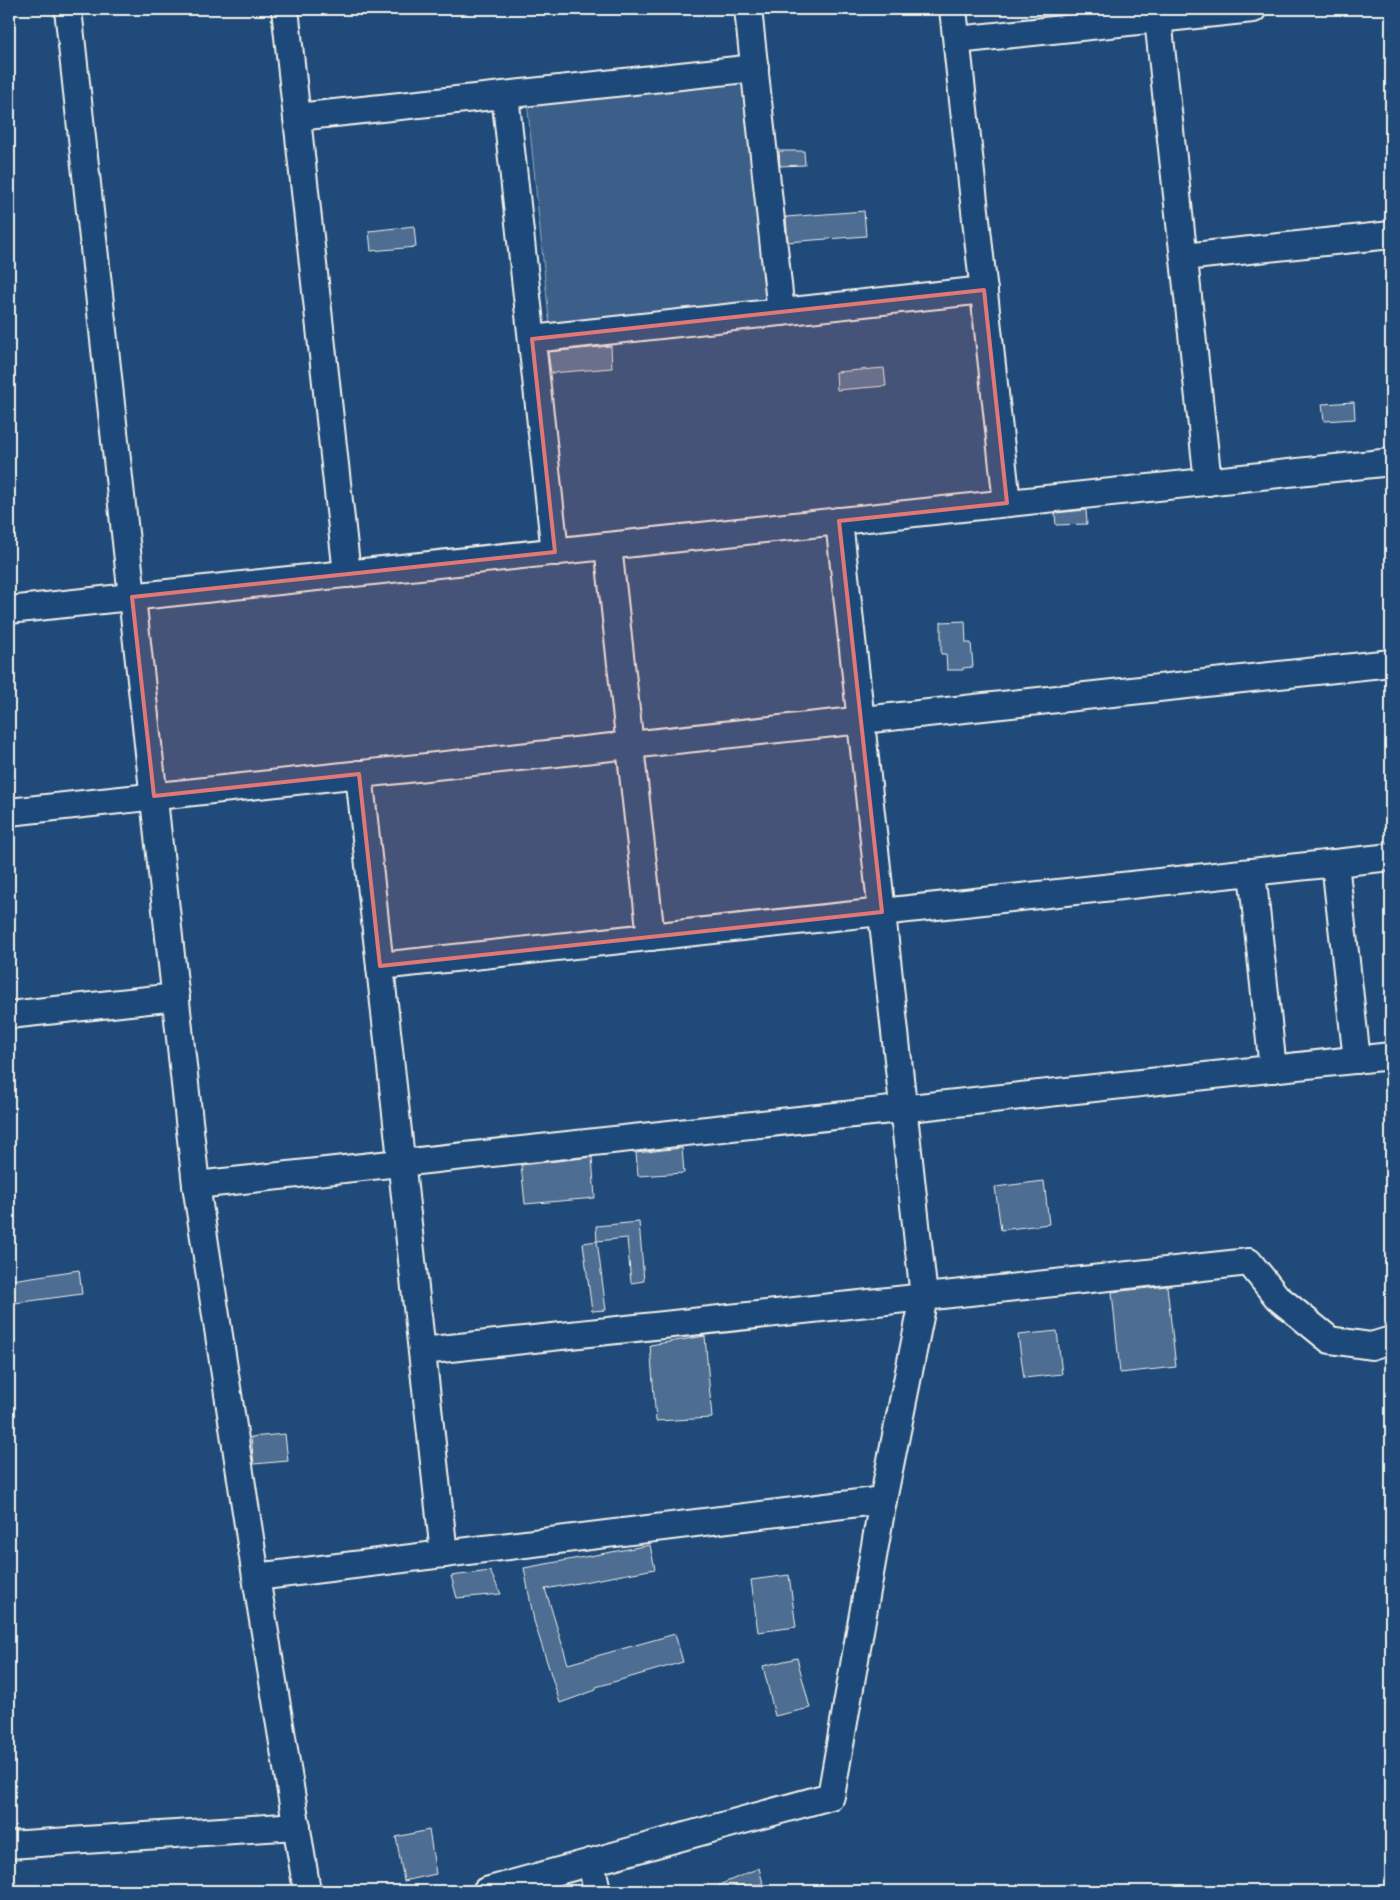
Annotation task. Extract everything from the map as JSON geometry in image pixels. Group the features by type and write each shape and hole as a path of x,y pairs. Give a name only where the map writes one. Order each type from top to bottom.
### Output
{"street":[{"path":"68,9 196,1185 256,1577 307,1891"},
{"path":"285,9 347,574"},
{"path":"748,9 781,312"},
{"path":"953,9 1007,503"},
{"path":"957,40 1253,9"},
{"path":"1158,19 1208,482"},
{"path":"297,117 755,68"},
{"path":"506,95 555,552"},
{"path":"1184,257 1391,235"},
{"path":"532,339 984,290"},
{"path":"9,610 1391,462"},
{"path":"486,1891 831,1796 883,1500 924,1297 839,521"},
{"path":"608,546 651,937"},
{"path":"9,812 1391,663"},
{"path":"359,774 444,1554"},
{"path":"380,966 1391,857"},
{"path":"1336,863 1357,1060"},
{"path":"1252,872 1273,1069"},
{"path":"9,1015 176,997"},
{"path":"196,1185 1391,1056"},
{"path":"422,1351 1249,1262 1277,1297 1330,1340 1371,1346 1391,1340"},
{"path":"256,1577 883,1500"},
{"path":"9,1845 297,1826"},
{"path":"591,1862 597,1891"}],"highlighted area":[{"path":"984,290 1007,503 839,521 882,912 380,966 359,774 154,796 132,597 555,552 532,339"}],"shaded area":[{"path":"751,77 774,307 550,329 527,100"}],"building":[{"path":"779,151 804,151 805,165 780,166"},
{"path":"864,211 866,236 788,242 786,217"},
{"path":"414,226 416,247 371,251 369,231"},
{"path":"611,346 612,368 551,373 548,352"},
{"path":"884,368 886,386 837,390 836,372"},
{"path":"1354,402 1355,419 1324,421 1322,404"},
{"path":"1086,510 1087,524 1056,525 1055,513"},
{"path":"965,621 966,643 971,643 973,667 963,668 963,670 947,670 946,654 941,654 941,622"},
{"path":"682,1148 684,1173 638,1176 636,1153"},
{"path":"592,1157 595,1198 525,1204 521,1165"},
{"path":"1044,1181 1049,1224 1001,1230 995,1187"},
{"path":"639,1222 644,1281 631,1283 627,1238 597,1241 596,1226"},
{"path":"597,1241 606,1310 592,1311 583,1243"},
{"path":"79,1270 82,1294 15,1303 12,1280"},
{"path":"1167,1286 1176,1367 1120,1373 1112,1292"},
{"path":"1057,1331 1062,1374 1024,1378 1018,1335"},
{"path":"705,1336 712,1418 656,1421 650,1345"},
{"path":"285,1434 288,1461 254,1464 251,1437"},
{"path":"650,1545 655,1569 545,1589 568,1664 675,1634 683,1662 596,1687 596,1690 560,1703 534,1621 524,1568"},
{"path":"490,1571 501,1594 457,1598 451,1576"},
{"path":"789,1575 796,1627 758,1632 751,1580"},
{"path":"797,1658 810,1708 775,1716 763,1666"},
{"path":"429,1830 436,1874 404,1881 396,1837"},
{"path":"759,1868 763,1884 720,1888 719,1885"}]}
